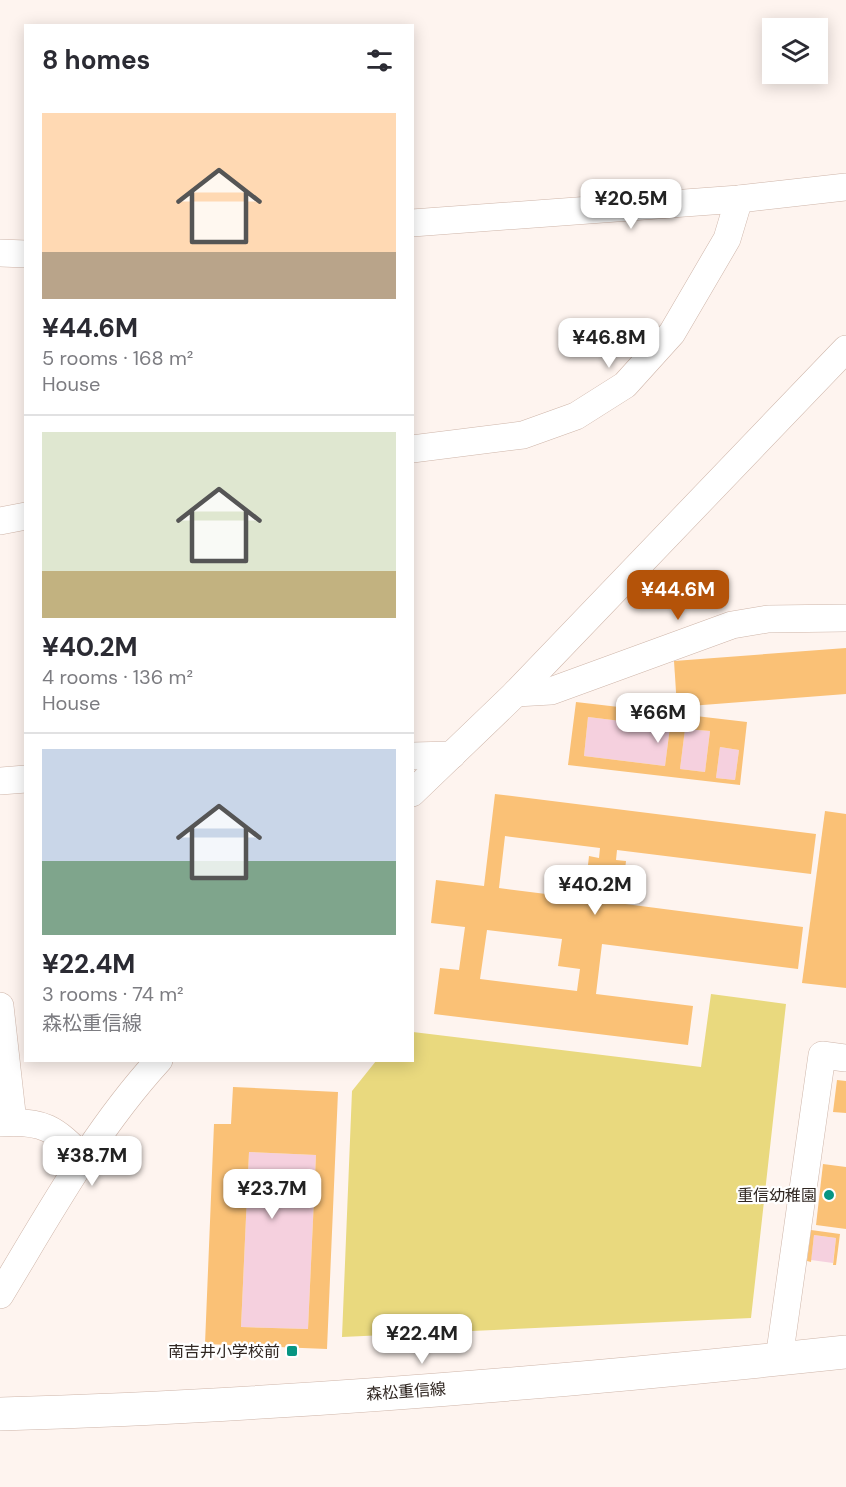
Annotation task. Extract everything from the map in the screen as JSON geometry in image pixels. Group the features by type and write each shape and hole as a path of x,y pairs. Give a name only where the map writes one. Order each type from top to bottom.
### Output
{"main road":[{"name":"森松重信線","path":"0,1414 191,1407 488,1385 846,1352"}],"street":[{"path":"414,224 739,199 846,187"},
{"path":"414,449 523,435 576,416 625,385 672,333 728,239 739,199"},
{"path":"0,253 24,254"},
{"path":"414,792 516,693 846,349"},
{"path":"0,521 24,516"},
{"path":"516,693 550,692 732,625 768,619 846,618"},
{"path":"414,756 452,755"},
{"path":"0,781 24,779"},
{"path":"0,1006 6,1123 33,1124 60,1133 84,1158"},
{"path":"780,1359 822,1055 846,1058"},
{"path":"0,1295 84,1158 130,1092 157,1062"}],"shaded area":[{"path":"588,717 670,727 665,766 584,756"},
{"path":"685,729 710,731 705,772 680,769"},
{"path":"720,747 739,750 735,780 716,778"},
{"path":"711,994 786,1004 751,1318 342,1337 352,1091 375,1062 414,1062 414,1032 701,1067"},
{"path":"249,1152 316,1155 308,1329 241,1327"},
{"path":"814,1235 836,1238 833,1263 811,1260"}],"building":[{"path":"846,648 846,694 677,707 674,661"},
{"path":"576,702 747,722 740,785 568,765","holes":["588,717 670,727 665,766 584,756","685,729 710,731 705,772 680,769","720,747 739,750 735,780 716,778"]},
{"path":"495,794 816,834 811,874 617,850 616,860 626,861 623,888 612,886 610,902 803,927 798,969 602,944 596,994 693,1006 688,1045 434,1014 440,968 459,970 465,927 431,923 436,880 484,886","holes":["505,836 600,848 599,858 589,856 586,883 596,884 594,900 499,888","487,930 562,939 558,966 580,969 577,991 480,979"]},
{"path":"825,811 846,814 846,988 802,983"},
{"path":"837,1080 846,1081 846,1113 833,1112"},
{"path":"233,1087 338,1092 327,1349 205,1344 214,1124 231,1124","holes":["249,1152 316,1155 308,1329 241,1327"]},
{"path":"823,1164 846,1167 846,1229 816,1225"},
{"path":"811,1230 840,1234 836,1265 833,1265 836,1238 814,1235 811,1262 807,1261"}],"place":[{"name":"重信幼稚園","path":"829,1195"},
{"name":"南吉井小学校前","path":"292,1351"}]}
